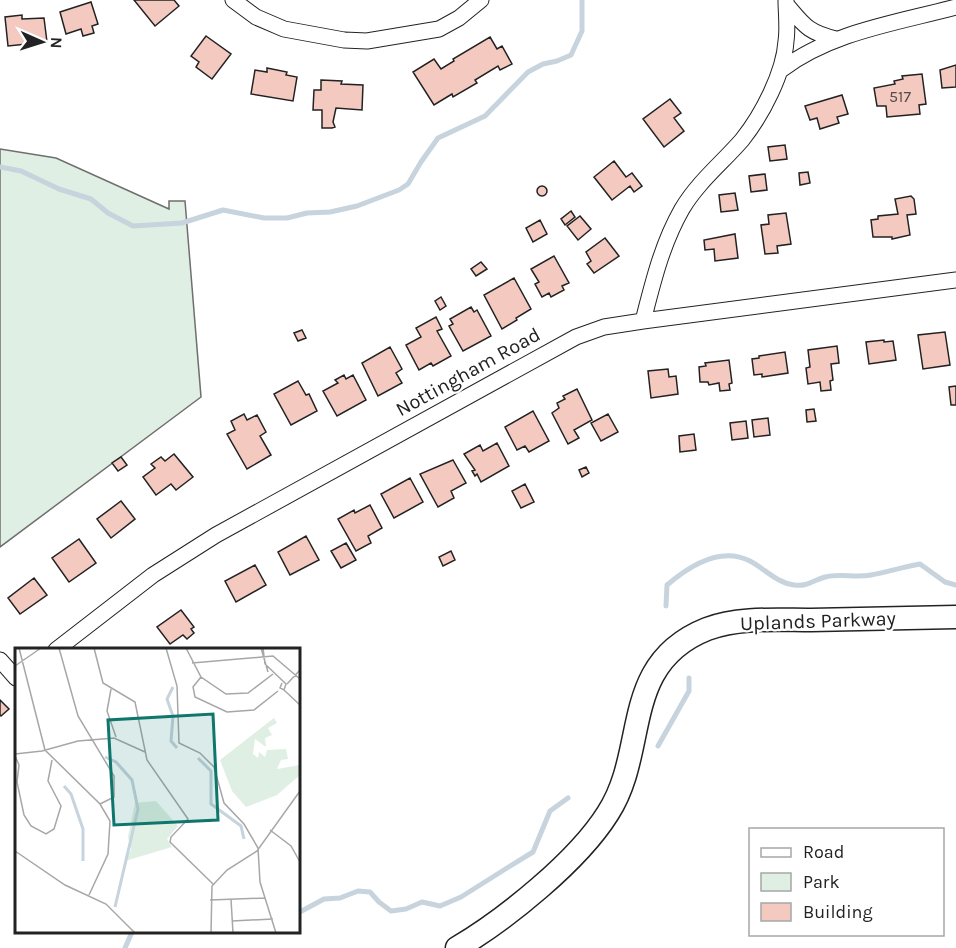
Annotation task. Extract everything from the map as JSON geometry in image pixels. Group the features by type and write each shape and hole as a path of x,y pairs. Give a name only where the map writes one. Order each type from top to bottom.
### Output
{"street":[{"path":"233,0 256,18 284,28 344,40 367,41 439,29 459,18 481,0"},
{"path":"786,2 803,24 816,34 836,39"},
{"path":"643,321 655,273 683,207 704,180 742,139 756,119 781,70 787,41 786,2"},
{"path":"781,70 800,56 836,39 956,7"},
{"name":"Nottingham Road","path":"59,648 153,575 216,535 576,337 604,327 643,321 956,280"},
{"name":"Uplands Parkway","path":"457,948 502,918 561,867 588,839 609,812 621,788 643,696 655,673 669,654 689,639 708,629 754,620 956,617"},
{"path":"0,660 15,677"}],"green space":[{"path":"0,149 56,158 169,209 169,201 185,201 201,397 0,547"}],"building":[{"path":"134,0 174,0 179,6 155,26"},
{"path":"91,2 98,24 92,26 94,33 83,36 81,29 66,34 60,12"},
{"path":"22,15 22,19 44,18 47,42 8,46 5,17"},
{"path":"206,36 231,54 212,79 196,67 199,62 191,56"},
{"path":"490,37 497,49 502,46 512,64 500,70 498,66 475,80 477,83 434,105 413,72 434,59 441,69 454,61 453,59"},
{"path":"956,65 956,87 942,88 940,70"},
{"path":"267,68 287,72 286,75 297,77 293,101 251,94 255,70 267,72"},
{"path":"922,74 926,104 919,105 920,114 887,117 886,106 877,106 874,88 895,84 894,81 903,79 902,76"},
{"path":"321,80 363,85 362,110 336,108 333,122 335,127 322,128 322,110 313,110 314,90 321,90"},
{"path":"842,95 848,114 837,117 839,123 820,129 817,118 810,120 805,106"},
{"path":"670,99 681,113 674,118 684,131 664,147 643,119"},
{"path":"785,145 787,159 770,161 768,147"},
{"path":"614,161 626,177 632,173 642,186 634,192 630,186 612,200 594,177"},
{"path":"808,172 810,183 800,185 799,173"},
{"path":"765,174 767,190 751,192 749,176"},
{"path":"542,186 547,191 542,196 537,191"},
{"path":"735,193 738,210 721,212 719,195"},
{"path":"911,196 914,199 916,214 907,215 910,235 892,239 892,237 873,237 871,220 878,219 878,216 898,214 895,199"},
{"path":"571,211 575,217 565,225 561,219"},
{"path":"786,213 791,244 777,246 778,253 765,254 761,225 769,224 768,215"},
{"path":"580,216 591,229 578,240 567,226"},
{"path":"540,220 547,234 533,242 526,228"},
{"path":"735,234 738,258 715,261 714,249 705,250 704,240"},
{"path":"605,238 619,256 594,273 587,264 591,261 586,252"},
{"path":"554,256 569,283 562,286 564,290 551,297 549,293 542,297 535,284 539,282 531,269"},
{"path":"481,262 487,269 476,276 471,269"},
{"path":"514,278 531,309 502,329 484,295"},
{"path":"441,297 446,306 440,310 435,301"},
{"path":"471,307 474,312 477,310 491,336 463,351 449,326 453,324 450,319"},
{"path":"436,317 442,329 437,331 451,356 433,366 431,363 419,370 406,345 421,337 416,328"},
{"path":"302,330 306,338 298,341 294,333"},
{"path":"945,332 950,365 923,369 918,335"},
{"path":"884,340 884,342 893,341 896,360 869,364 866,342"},
{"path":"837,346 839,363 831,364 833,380 830,381 831,390 821,391 820,382 808,384 806,368 810,367 808,350"},
{"path":"390,347 402,369 396,373 402,383 378,396 362,363"},
{"path":"785,352 788,373 762,377 762,374 754,375 752,359"},
{"path":"729,360 732,383 729,384 730,390 720,391 719,383 709,385 708,382 700,382 699,367 706,366 705,363"},
{"path":"668,369 669,377 676,376 678,394 651,398 648,371"},
{"path":"344,375 346,379 353,375 366,400 337,416 323,391 338,383 335,380"},
{"path":"298,381 306,395 309,394 317,411 291,425 274,394"},
{"path":"956,386 956,405 951,405 949,387"},
{"path":"577,389 592,420 574,430 579,438 568,444 552,413 559,408 557,403 565,399 563,396"},
{"path":"814,409 816,421 807,422 806,410"},
{"path":"533,411 549,441 529,452 525,446 517,450 505,427"},
{"path":"244,414 247,420 257,415 266,432 260,436 271,455 247,469 227,434 235,430 231,421"},
{"path":"608,414 618,432 601,441 591,423"},
{"path":"768,418 770,435 754,437 752,420"},
{"path":"746,421 748,438 732,440 730,423"},
{"path":"694,434 696,450 680,452 679,436"},
{"path":"497,443 509,466 481,482 477,474 475,476 472,471 475,470 464,454 480,445 483,451"},
{"path":"174,454 193,477 176,490 171,484 156,495 143,477 155,468 151,464 161,457 165,461"},
{"path":"121,457 127,465 118,471 112,463"},
{"path":"453,460 466,483 451,491 454,498 438,507 420,474"},
{"path":"586,467 589,473 582,477 579,470"},
{"path":"410,478 423,502 394,518 381,494"},
{"path":"525,484 534,502 521,508 512,491"},
{"path":"121,501 135,519 111,538 97,519"},
{"path":"370,505 382,528 368,536 371,543 356,551 338,519 354,510 355,513"},
{"path":"306,536 319,560 290,575 278,552"},
{"path":"79,539 96,563 69,582 52,558"},
{"path":"346,543 356,560 341,568 331,551"},
{"path":"451,551 455,560 443,566 439,557"},
{"path":"255,565 266,585 236,602 225,581"},
{"path":"34,578 47,595 20,614 8,598"},
{"path":"181,610 194,627 191,629 194,633 187,639 183,635 170,644 157,627"},
{"path":"0,700 9,709 1,716 0,715"}],"waterway":[{"path":"0,167 21,171 59,189 91,199 108,213 133,226 182,223 223,210 264,218 287,218 357,206 399,190 408,184 438,138 485,116 528,72 543,64 571,55 582,31 582,0"},
{"path":"666,606 667,585 695,565 706,560 728,556 750,561 777,579 794,585 807,584 831,576 871,575 920,564 945,582 956,585"},
{"path":"658,746 689,691 689,678"},
{"path":"300,912 324,899 340,898 358,891 370,892 391,911 406,909 422,902 440,906 461,897 533,852 550,811 568,798"},
{"path":"125,948 132,933"}]}
